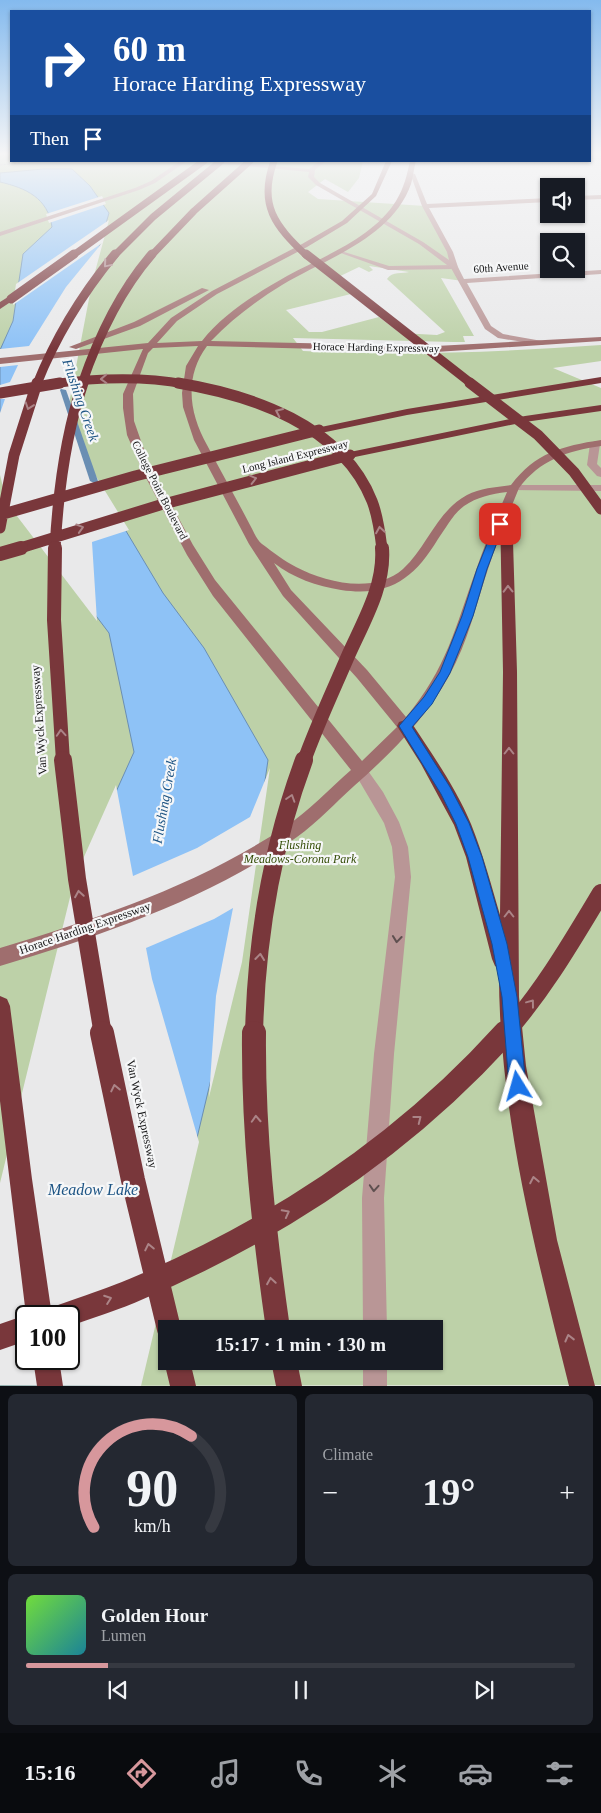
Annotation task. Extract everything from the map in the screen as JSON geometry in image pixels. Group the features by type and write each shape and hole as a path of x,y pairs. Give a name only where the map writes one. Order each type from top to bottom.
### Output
{"highway":[{"path":"0,306 121,220"},
{"path":"0,528 14,456 31,401 49,359 75,308 106,265 126,242 150,220"},
{"name":"Van Wyck Expressway","path":"166,1320 100,1016 72,847 57,680 54,606 57,514 66,446 77,400 98,341 113,309 140,267 168,234 184,220"},
{"path":"275,220 293,243 331,275 527,426 574,472 601,509"},
{"path":"0,393 60,382 135,380 203,387 249,399 304,424 334,447 358,474 367,489 377,514 382,540 382,558 374,599 317,727 302,767 277,847 265,904 255,1026 255,1096 258,1170 264,1236 277,1320"},
{"name":"Long Island Expressway","path":"0,515 135,476 320,430 423,409 601,380"},
{"name":"Long Island Expressway","path":"0,554 168,502 350,455 525,419 601,408"},
{"path":"506,509 510,672 509,997 515,1066 545,1240 582,1386"},
{"path":"405,726 427,759 462,823 475,857 499,944 509,997"},
{"path":"80,1310 134,1290 217,1250 297,1207 361,1163 428,1111 479,1062 530,1005 568,950 601,893"},
{"path":"0,1006 18,1169 37,1305"},
{"path":"0,1336 15,1331"},
{"path":"48,1370 50,1386"},
{"path":"179,1370 183,1386"},
{"path":"286,1370 289,1386"}],"main road":[{"name":"College Point Boulevard","path":"345,220 324,234 202,301 174,322 150,346 135,368 127,406 133,437 155,486 204,572 227,605 337,740 360,772"},
{"path":"383,220 367,234 254,300 228,320 204,344 192,360 187,377 187,398 191,423 255,544 287,593 362,674 405,726"},
{"path":"0,361 39,357 82,348 152,317 236,274 259,268"},
{"name":"Horace Harding Expressway","path":"82,348 204,344 414,349 483,347 601,338"},
{"name":"Horace Harding Expressway","path":"0,956 116,920 180,894 292,831 360,772 428,700 445,673 514,488 521,478 543,459 559,451 598,443"},
{"path":"255,544 292,570 331,585 376,586 392,582 405,574 416,562 449,513 470,496 483,491 514,488"}],"street":[{"path":"0,234 47,220"},
{"path":"377,220 420,243 454,267"},
{"path":"433,220 450,252 454,267 488,327 502,336 542,343"},
{"path":"340,251 388,268 454,267"},
{"name":"60th Avenue","path":"463,281 601,272"},
{"path":"598,443 592,457 592,465 601,474"},
{"path":"514,488 601,488"},
{"path":"360,772 378,797 391,822 400,847 403,878 384,1054 373,1198 374,1320"},
{"path":"375,1370 375,1386"}],"green space":[{"name":"Flushing Meadows-Corona Park","path":"0,220 432,220 463,281 441,278 474,336 463,336 465,342 293,338 303,351 452,352 527,350 601,345 601,361 553,368 601,388 601,1385 0,1386","holes":["369,266 409,272 395,274 387,279 445,332 437,335 400,333 379,317 322,332 309,332 286,310 351,294 332,280 359,267 369,272 373,270"]}],"water":[{"name":"Meadow Lake","path":"51,220 107,220 89,282 66,409 92,474 163,593 204,648 268,760 239,962 138,1385 0,1385 77,878 134,752 109,633 10,502 0,466 0,350 13,321 23,254 52,227"}],"pier":[{"path":"48,220 59,220 49,223"},
{"path":"109,220 92,283 68,409 94,473 129,530 92,542 97,621 7,503 0,475 0,413 5,399 0,399 0,385 10,382 18,365 0,367 0,349 29,346 66,287 102,243 13,305 16,284"},
{"path":"270,768 242,962 209,1097 216,996 233,908 214,919 146,948 152,979 199,1142 141,1386 0,1385 0,1183 75,877 116,785 133,876 197,848 250,817"}],"waterway":[{"name":"Flushing Creek","path":"63,390 94,481"}],"route":[{"path":"500,524 445,673 428,700 405,726 445,790 462,823 475,857 499,944 509,997 518,1086"}]}
